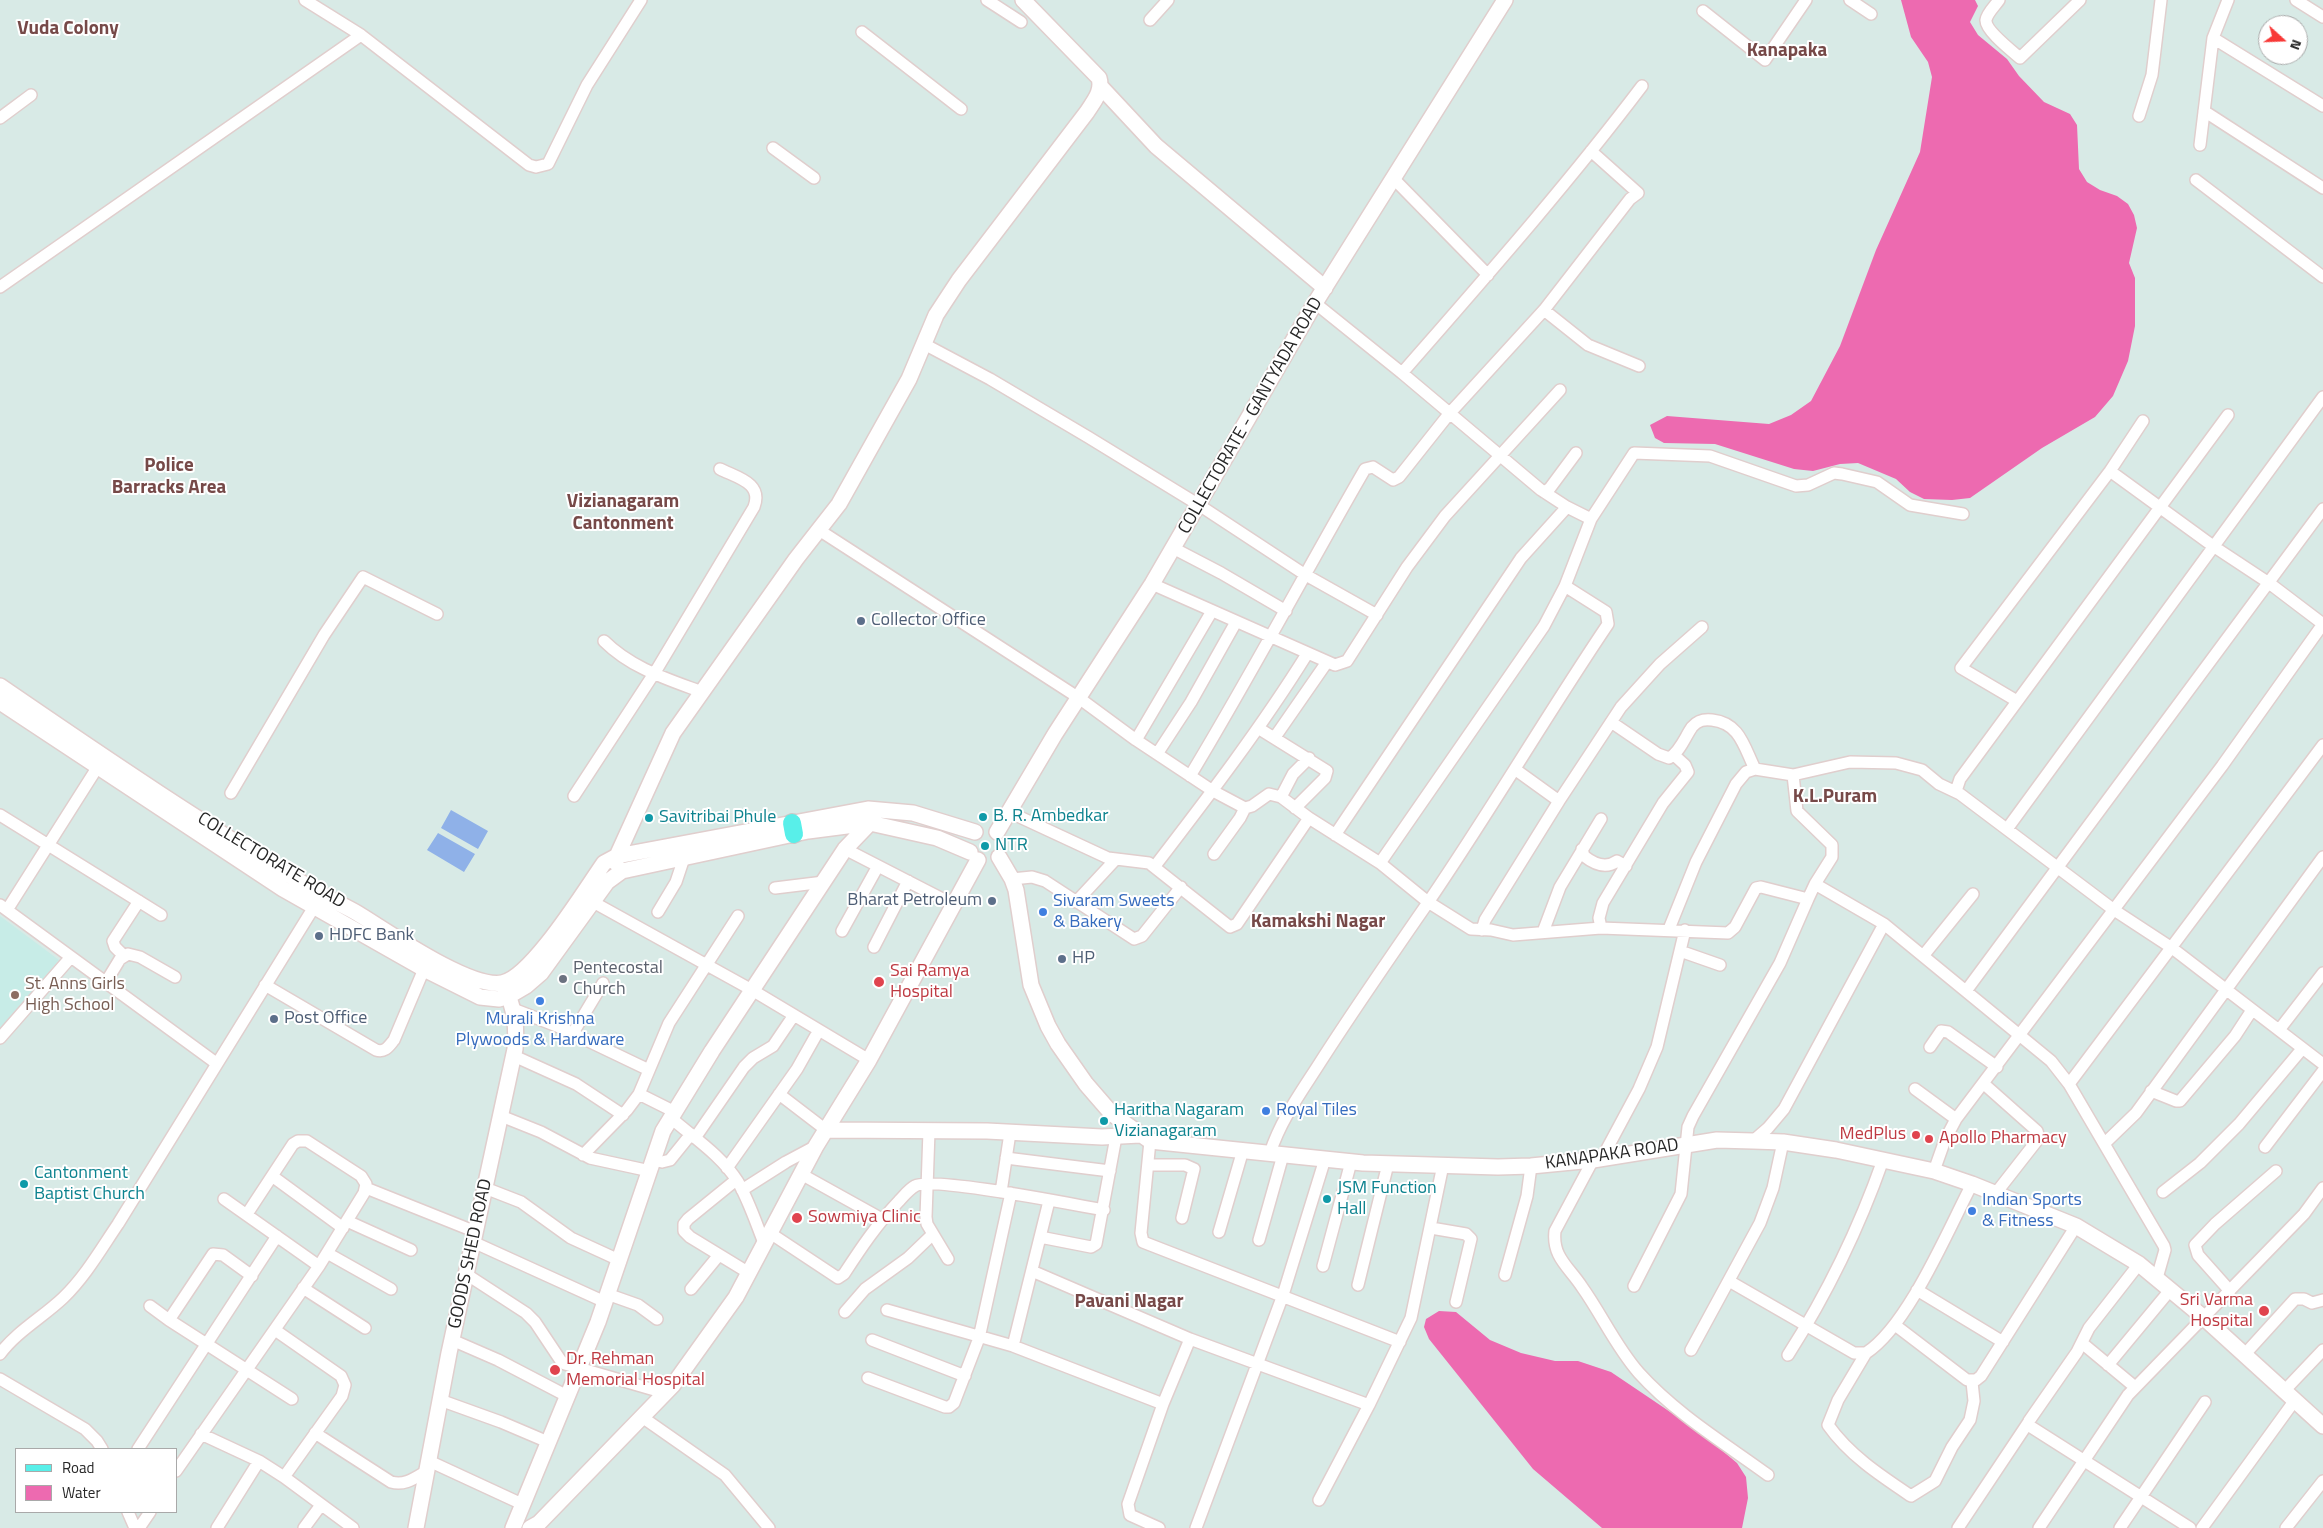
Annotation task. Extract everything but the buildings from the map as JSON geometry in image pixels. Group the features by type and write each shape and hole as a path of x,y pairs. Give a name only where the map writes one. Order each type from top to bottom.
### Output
{"street":[{"path":"305,0 361,35 492,138 529,165 536,167 548,164 587,85 640,0"},
{"path":"987,0 1021,22"},
{"path":"613,877 617,856 673,733 796,559 839,504 909,379 936,315 959,280 1087,112 1100,87 1099,78 1022,0"},
{"path":"1150,20 1168,0"},
{"name":"COLLECTORATE - GANTYADA ROAD","path":"997,832 1152,584 1315,304 1506,0"},
{"path":"1703,11 1765,60 1806,0"},
{"path":"1850,0 1871,14"},
{"path":"1999,0 1988,14 1986,22 1989,29 2020,58 2080,0"},
{"path":"2139,116 2152,75 2161,0"},
{"path":"2200,145 2213,38 2228,0"},
{"path":"2296,0 2323,17"},
{"path":"862,32 960,109"},
{"path":"0,287 361,35"},
{"path":"2213,38 2323,106"},
{"path":"1402,373 1488,275 1591,151 1642,86"},
{"path":"1100,87 1156,146 1325,288"},
{"path":"0,118 31,95"},
{"path":"2204,111 2323,188"},
{"path":"774,148 814,178"},
{"path":"1190,776 1272,637 1304,574 1365,469 1371,467 1393,480 1397,479 1449,414 1544,310 1624,206 1638,193 1591,151"},
{"path":"1393,178 1488,275"},
{"path":"2196,180 2323,277"},
{"path":"1315,304 1402,373 1544,492 1567,507 1592,518"},
{"path":"1544,310 1588,345 1639,366"},
{"path":"924,344 990,379 1199,505 1304,574 1376,615"},
{"path":"1152,584 1327,662 1338,665 1347,661 1407,567 1446,516 1500,454 1560,390"},
{"path":"2007,829 2323,397"},
{"path":"1956,791 1960,780 2159,506 2228,415"},
{"path":"2018,701 1961,668 2110,471 2143,421"},
{"path":"1380,863 1544,626 1565,586 1592,518 1632,454 1636,452 1710,456 1796,486 1808,485 1834,473 1842,474 1876,482 1910,505 1962,514"},
{"path":"1544,492 1550,488 1576,453"},
{"path":"574,796 654,674 757,499 757,493 752,486 720,469"},
{"path":"1934,1171 1945,1140 1956,1120 2021,1036 2222,766 2323,624 2269,582 2213,546 2110,471"},
{"path":"1335,835 1521,558 1567,507"},
{"path":"1966,991 2323,509"},
{"path":"819,530 1079,698 1136,740 1213,791 1245,808 1252,806 1269,794 1281,796 1309,818 1380,863 1428,902 1465,926 1513,935 1601,928 1669,929 1728,934 1732,932 1756,888 1761,887 1808,899"},
{"path":"1173,548 1221,573 1286,611"},
{"path":"231,793 324,635 363,577 437,614"},
{"path":"1259,1240 1276,1154 1276,1134 1288,1112 1355,1008 1516,770 1608,624 1609,620 1606,612 1565,586"},
{"path":"1136,740 1212,611"},
{"path":"1157,754 1191,702 1236,622"},
{"path":"1482,930 1485,920 1621,707 1660,664 1702,626"},
{"path":"604,641 621,657 654,674 702,692"},
{"path":"1155,866 1275,706 1307,654"},
{"path":"1275,737 1327,662"},
{"name":"COLLECTORATE ROAD","path":"0,686 168,799 429,958 482,981 508,996"},
{"name":"COLLECTORATE ROAD","path":"0,702 284,889 424,969 480,997 500,999 508,996 526,986 541,973 607,882 622,871 684,858 868,809 913,813 975,832 986,828 997,832"},
{"path":"1611,722 1666,758 1674,756 1697,722 1704,719 1720,721 1733,726 1755,769"},
{"path":"1258,728 1325,768 1327,774 1296,808"},
{"path":"2069,1084 2323,745"},
{"path":"1601,928 1599,918 1603,903 1663,803 1688,772 1685,765 1674,756"},
{"path":"1281,796 1293,774 1309,758"},
{"path":"1669,929 1696,862 1736,784 1746,772 1755,769 1793,776 1850,762 1896,763 1922,770 1940,784 1956,791 2114,910 2172,948 2323,1064"},
{"path":"98,768 49,844 3,907 216,1063"},
{"path":"1516,770 1559,802"},
{"path":"1634,1286 1681,1194 1686,1145 1693,1116 1780,963 1815,884 1832,857 1832,845 1797,811 1793,776"},
{"path":"1214,854 1245,808"},
{"path":"1009,812 1115,860 1142,861 1155,866 1226,925 1234,926 1309,818"},
{"path":"0,815 161,916"},
{"path":"1543,932 1560,888 1601,818"},
{"path":"938,838 940,820"},
{"path":"512,1528 606,1298 663,1131 752,990 846,849 870,823"},
{"name":"COLLECTORATE ROAD","path":"508,996 524,971 538,956 604,863 617,856 793,829 870,823 938,838 974,856"},
{"path":"530,1528 538,1523 665,1393 736,1297 816,1146 869,1060 954,904 974,856 970,841 975,832"},
{"path":"974,856 989,862 999,857 1002,852 1003,841 997,832"},
{"path":"846,849 954,904"},
{"path":"1582,849 1584,856 1599,865 1612,865 1617,861 1626,866"},
{"path":"999,857 1012,879 1023,925 1031,985 1048,1026 1086,1084 1112,1114 1155,1140 1148,1165 1141,1233 1143,1242 1400,1342"},
{"path":"2105,1143 2136,1113 2323,857"},
{"path":"658,912 676,882 684,858"},
{"path":"1076,902 1115,860"},
{"path":"842,932 878,866"},
{"path":"1012,879 1039,878 1128,937 1138,939 1181,887"},
{"path":"874,947 908,881"},
{"path":"775,888 824,882"},
{"path":"1815,884 1884,924 2051,1061 2069,1084 2164,1246 2157,1278"},
{"path":"1923,956 1973,894"},
{"path":"124,956 115,947 113,942 139,901"},
{"path":"593,902 752,990 869,1060"},
{"path":"0,1354 64,1297 88,1267 118,1224 314,907"},
{"path":"583,1155 623,1115 639,1094 669,1023 738,916"},
{"path":"1753,1141 1768,1128 1784,1109 1884,924"},
{"path":"1685,930 1657,1047 1639,1089 1555,1231 1554,1242 1557,1254 1582,1287 1624,1354 1638,1372 1669,1402 1768,1475"},
{"path":"1680,951 1720,966"},
{"path":"106,982 124,956 132,955 140,957 175,977"},
{"path":"0,1038 71,957"},
{"path":"265,985 376,1050 382,1051 389,1047 394,1040 424,969"},
{"path":"2280,1030 2323,974"},
{"path":"573,1033 603,983"},
{"path":"508,996 573,1033 649,1070"},
{"name":"GOODS SHED ROAD","path":"421,1527 428,1466 440,1400 514,1056 517,1026 508,996"},
{"path":"2151,1092 2176,1102 2180,1100 2235,1036 2252,1010"},
{"path":"501,1116 541,1132 583,1155 609,1164 651,1166 670,1160 693,1136 744,1067 753,1058 773,1046 794,1015"},
{"path":"727,1168 797,1069 819,1030"},
{"path":"1930,1047 1941,1031 1948,1032 1997,1067"},
{"path":"2163,1192 2200,1163 2239,1124 2302,1049"},
{"path":"514,1056 576,1084 623,1115"},
{"path":"2265,1148 2323,1071"},
{"path":"1984,1084 2037,1131 2039,1138 1996,1194"},
{"path":"1915,1090 1956,1120"},
{"path":"639,1094 673,1115 727,1168 739,1185 767,1238 838,1278 844,1274 867,1237 914,1186 926,1183 1006,1192 1104,1210"},
{"path":"779,1094 826,1130"},
{"name":"KANAPAKA ROAD","path":"826,1130 1116,1137 1351,1162 1388,1164 1531,1166 1597,1159 1717,1140 1783,1142 1836,1150 1934,1171 1972,1184 2076,1226 2139,1264 2157,1278 2245,1354 2323,1426"},
{"path":"929,1131 926,1217 933,1234 948,1259"},
{"path":"868,1378 949,1407 954,1403 979,1338 1006,1192 1006,1158 1010,1133"},
{"path":"1040,1237 1094,1246 1098,1241 1116,1137"},
{"path":"178,1468 319,1266 366,1188 364,1180 361,1176 302,1140 293,1144 247,1214"},
{"path":"1691,1350 1729,1282 1768,1203 1774,1188 1783,1142"},
{"path":"749,1273 690,1237 684,1227 688,1220 701,1208 739,1185 816,1146"},
{"path":"1219,1232 1243,1150"},
{"path":"1006,1158 1110,1171"},
{"path":"1196,1528 1283,1296 1325,1159"},
{"path":"1788,1355 1807,1325 1858,1226 1883,1160"},
{"path":"1323,1266 1351,1162"},
{"path":"1358,1285 1388,1164"},
{"path":"1148,1165 1185,1165 1194,1169 1182,1218"},
{"path":"1319,1500 1400,1342 1414,1306 1443,1165"},
{"path":"1505,1275 1527,1196 1531,1166"},
{"path":"2230,1291 2198,1255 2196,1246 2216,1224 2276,1171"},
{"path":"801,1174 882,1219"},
{"path":"272,1176 345,1224 411,1250"},
{"path":"1895,1325 1972,1382 1974,1401 1970,1420 1952,1447 1935,1481 1911,1496 1839,1441 1828,1425 1838,1400 1866,1353 1895,1325 1917,1290 1972,1184"},
{"path":"366,1188 606,1298 638,1305 657,1319"},
{"path":"485,1188 521,1202 571,1238 619,1260"},
{"path":"2039,1528 2083,1460 2135,1387 2304,1214 2323,1188"},
{"path":"224,1199 319,1266"},
{"path":"1013,1346 1049,1201"},
{"path":"1972,1382 1981,1376 2076,1226"},
{"path":"1431,1228 1466,1234 1471,1239 1456,1302"},
{"path":"845,1312 865,1289 908,1258 933,1234"},
{"path":"139,1448 277,1236"},
{"path":"327,1253 391,1289"},
{"path":"169,1320 213,1254 223,1255 252,1276"},
{"path":"691,1289 719,1255"},
{"path":"1958,1528 2082,1343 2089,1328 2139,1264"},
{"path":"1032,1272 1190,1339 1369,1405"},
{"path":"466,1274 535,1322 561,1361 578,1368 665,1393"},
{"path":"1729,1282 1854,1353 1866,1353"},
{"path":"303,1288 365,1328"},
{"path":"1917,1290 2003,1342"},
{"path":"2108,1365 2171,1290"},
{"path":"2245,1354 2295,1299 2304,1299 2312,1303 2323,1300"},
{"path":"150,1306 292,1400"},
{"path":"887,1310 979,1338 1013,1346 1164,1404"},
{"path":"275,1330 341,1376 345,1385 342,1396 284,1476"},
{"path":"1158,1528 1130,1515 1128,1504 1190,1339"},
{"path":"452,1340 498,1360 567,1396"},
{"path":"872,1340 965,1376"},
{"path":"2082,1343 2135,1387"},
{"path":"2202,1528 2290,1395 2323,1350"},
{"path":"0,1379 85,1429 101,1448"},
{"path":"440,1400 502,1422 548,1442"},
{"path":"2120,1528 2205,1402"},
{"path":"642,1417 725,1474 769,1528"},
{"path":"2028,1423 2030,1427 2190,1528"},
{"path":"315,1433 391,1482 408,1482 428,1466 522,1504"},
{"path":"201,1434 259,1461 284,1476 352,1528"},
{"path":"217,1528 259,1461"},
{"path":"2286,1528 2323,1481"},
{"path":"304,1528 321,1505"},
{"path":"128,1513 135,1528"},
{"path":"139,1528 149,1513"}],"shaded area":[{"path":"451,810 488,831 478,849 441,828"},
{"path":"438,833 475,854 464,872 427,850"},
{"name":"St. Anns Girls High School","path":"0,916 59,960 0,1030"}],"water":[{"path":"1901,0 1975,0 1978,6 1970,22 1978,35 2007,59 2019,76 2044,102 2070,114 2077,125 2079,169 2087,182 2100,190 2117,196 2128,204 2134,215 2137,228 2129,263 2135,278 2135,326 2128,361 2113,396 2095,417 2042,448 1970,498 1952,500 1924,499 1910,492 1896,479 1858,463 1840,464 1813,471 1794,469 1715,444 1664,443 1655,438 1650,425 1667,416 1769,424 1791,415 1811,401 1840,346 1876,250 1920,152 1932,77 1928,62 1911,37"},
{"path":"1439,1311 1456,1312 1490,1340 1521,1353 1555,1361 1578,1361 1611,1372 1700,1432 1737,1463 1746,1477 1748,1498 1742,1528 1602,1528 1533,1469 1429,1339 1424,1327 1426,1319"}],"place":[{"name":"Collector Office","path":"861,621"},
{"name":"B. R. Ambedkar","path":"983,817"},
{"name":"Savitribai Phule","path":"649,818"},
{"name":"NTR","path":"985,846"},
{"name":"Bharat Petroleum","path":"992,901"},
{"name":"Sivaram Sweets & Bakery","path":"1043,912"},
{"name":"HDFC Bank","path":"319,936"},
{"name":"HP","path":"1062,959"},
{"name":"Pentecostal Church","path":"563,979"},
{"name":"Sai Ramya Hospital","path":"879,982"},
{"name":"St. Anns Girls High School","path":"15,995"},
{"name":"Murali Krishna Plywoods & Hardware","path":"540,1001"},
{"name":"Post Office","path":"274,1019"},
{"name":"Royal Tiles","path":"1266,1111"},
{"name":"Haritha Nagaram Vizianagaram","path":"1104,1121"},
{"name":"MedPlus","path":"1916,1135"},
{"name":"Apollo Pharmacy","path":"1929,1139"},
{"name":"Cantonment Baptist Church","path":"24,1184"},
{"name":"JSM Function Hall","path":"1327,1199"},
{"name":"Indian Sports & Fitness","path":"1972,1211"},
{"name":"Sowmiya Clinic","path":"797,1218"},
{"name":"Sri Varma Hospital","path":"2264,1311"},
{"name":"Dr. Rehman Memorial Hospital","path":"555,1370"}],"district":[{"name":"Vuda Colony","path":"68,29"},
{"name":"Kanapaka","path":"1787,51"},
{"name":"Police Barracks Area","path":"169,477"},
{"name":"Vizianagaram Cantonment","path":"623,513"},
{"name":"K.L.Puram","path":"1835,797"},
{"name":"Kamakshi Nagar","path":"1318,922"},
{"name":"Pavani Nagar","path":"1129,1302"}]}
